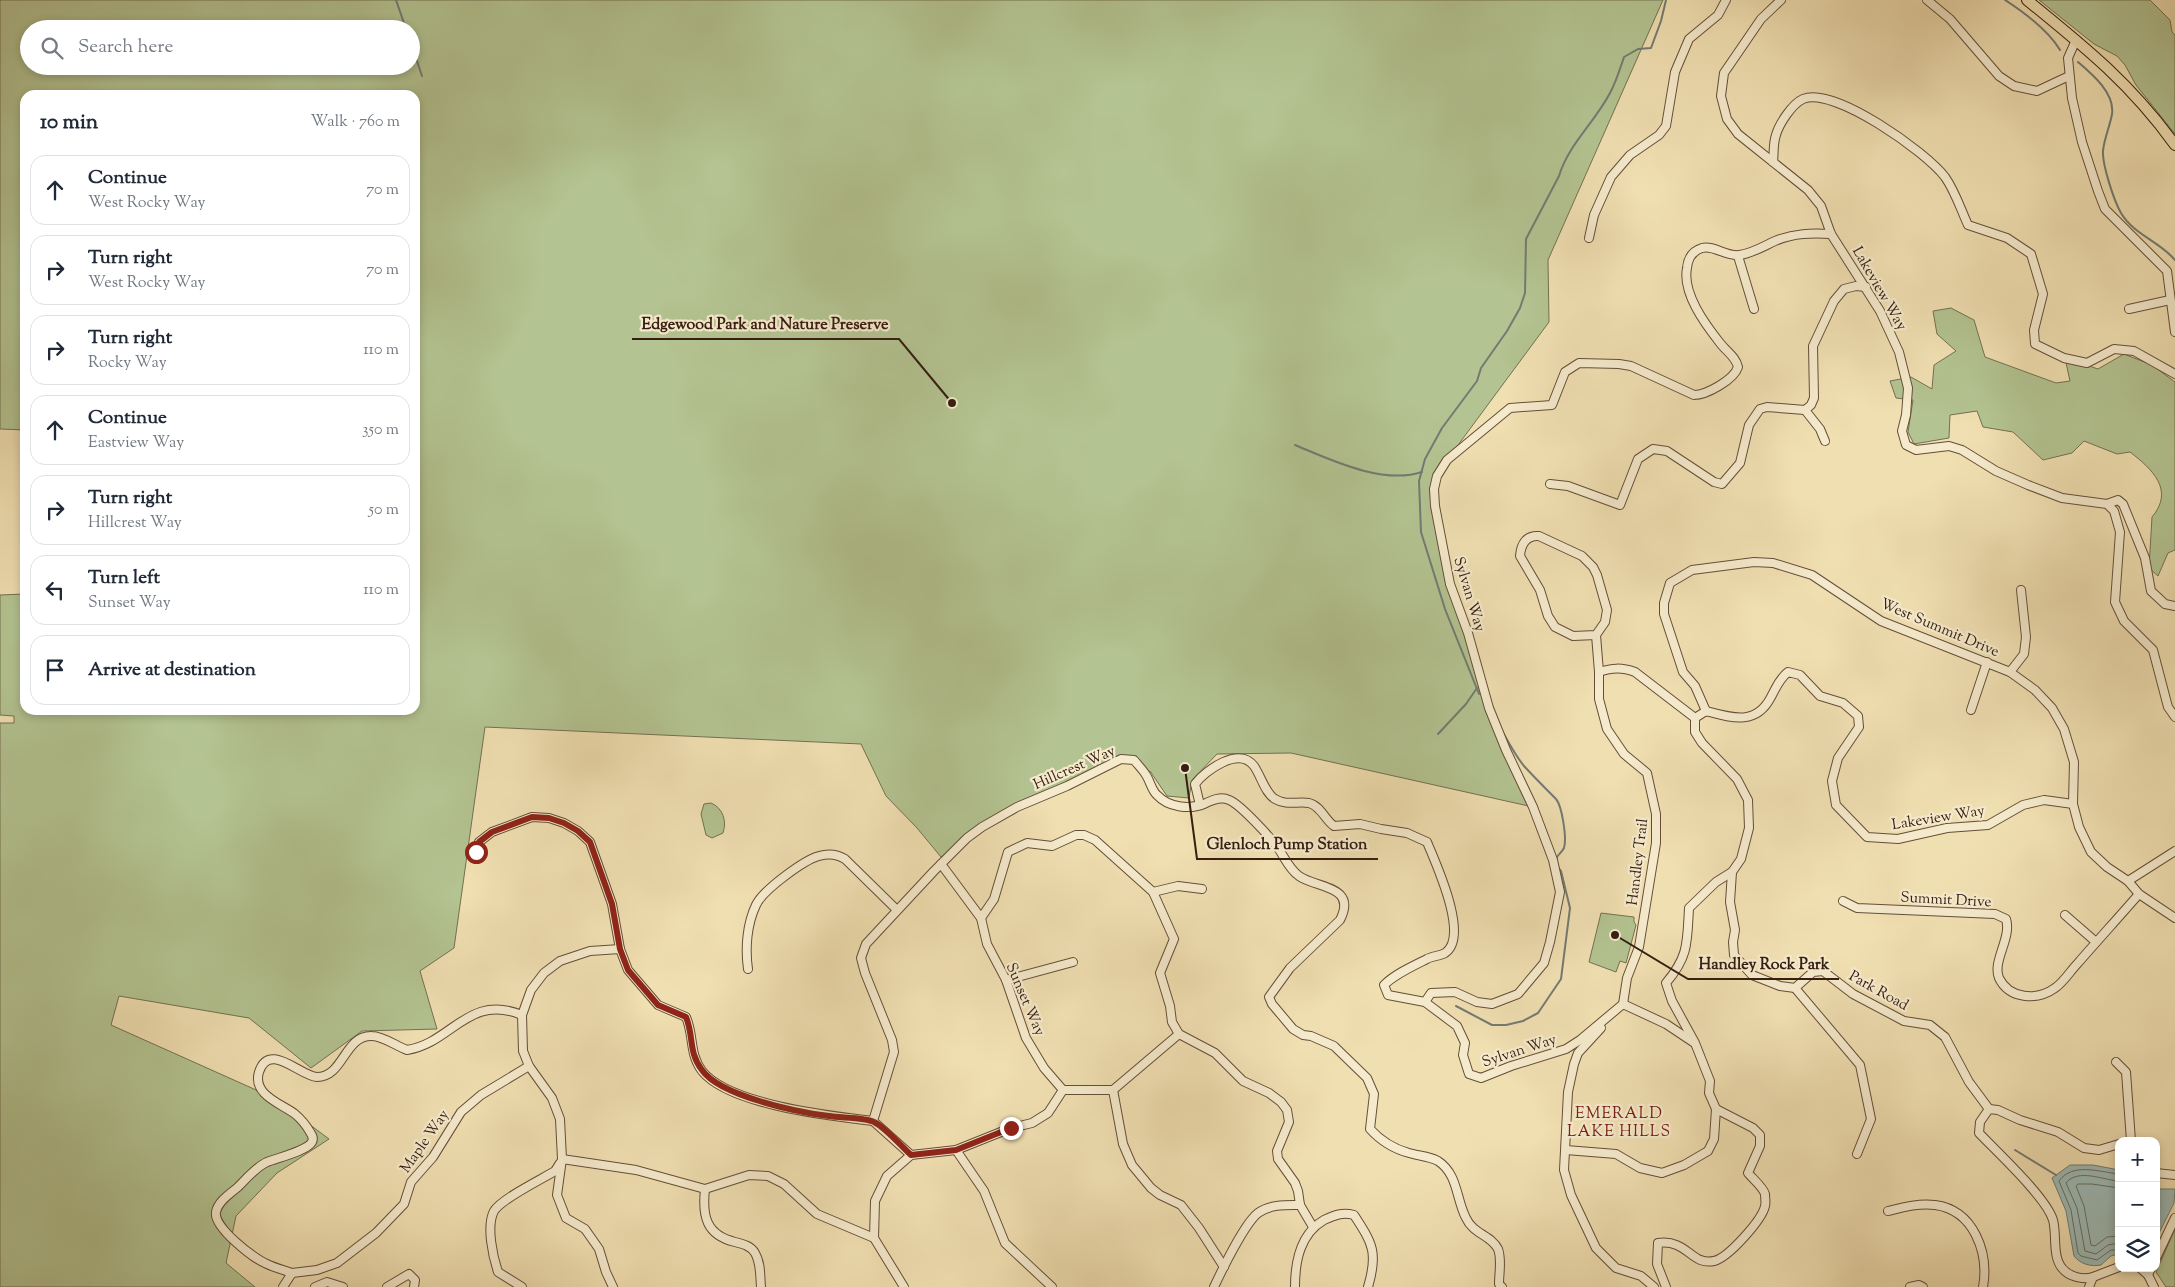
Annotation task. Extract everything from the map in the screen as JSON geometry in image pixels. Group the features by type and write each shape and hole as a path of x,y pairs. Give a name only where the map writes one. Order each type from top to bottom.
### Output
{"main road":[{"path":"2027,0 2076,40 2132,91 2175,145"}],"street":[{"path":"1589,238 1594,215 1611,177 1630,155 1659,135 1666,126 1675,72 1689,39 1718,15 1726,0"},
{"name":"Lakeview Way","path":"1781,0 1760,19 1724,73 1722,96 1727,119 1738,134 1808,190 1821,206 1831,234 1880,311 1899,352 1908,388 1906,416 1902,431 1906,445 1916,450 1950,446 1962,450 1996,471 2062,498 2107,504 2118,500 2123,504 2145,558 2151,591 2165,604 2175,606"},
{"path":"1927,0 1950,19 1999,76 2014,86 2037,91 2069,76"},
{"path":"2076,40 2068,58 2069,76 2082,142 2101,201 2105,209 2167,271 2175,332"},
{"path":"1773,162 1776,135 1789,112 1803,99 1824,97 1846,107 1887,129 1920,152 1945,178 1968,225 2007,238 2030,254 2043,294 2034,330 2035,344 2064,358 2087,363 2114,349 2134,350 2175,374"},
{"path":"1754,309 1738,256 1777,240 1799,234 1831,234"},
{"name":"Sylvan Way","path":"1608,1016 1580,1040 1566,1049 1511,1066 1481,1078 1469,1074 1463,1055 1465,1043 1457,1026 1426,1002 1431,993 1440,991 1455,992 1477,1002 1492,1004 1518,994 1544,963 1560,892 1553,860 1533,807 1506,750 1489,708 1468,633 1450,584 1435,506 1434,489 1437,476 1447,460 1510,408 1552,405 1565,372 1579,363 1630,366 1694,395 1709,392 1722,383 1737,371 1738,364 1708,327 1692,298 1685,275 1688,260 1694,251 1704,247 1738,256"},
{"path":"1550,484 1568,486 1620,505 1638,459 1653,449 1667,452 1714,482 1722,484 1740,463 1749,425 1760,409 1768,407 1805,410 1811,405 1814,398 1814,346 1834,301 1844,289 1856,286 1866,287"},
{"path":"2129,309 2170,300"},
{"path":"1805,410 1820,429 1825,441"},
{"path":"2107,504 2114,511 2120,532 2115,602 2124,621 2139,634 2152,650 2168,707 2175,717"},
{"path":"1532,535 1539,536 1582,556 1593,566 1607,610 1605,622 1596,635 1573,636 1564,633 1551,622 1540,590 1520,556 1526,539 1532,535"},
{"name":"West Summit Drive","path":"1706,711 1695,686 1683,672 1664,614 1664,603 1670,582 1692,570 1754,562 1773,563 1812,575 1881,621 2010,672 2035,690 2052,708 2064,729 2074,762 2073,804 2079,827 2091,852 2107,867 2128,882"},
{"path":"2010,672 2024,654 2026,637 2022,590"},
{"name":"Handley Trail","path":"1596,635 1599,699 1607,729 1624,754 1647,772 1656,814 1656,843 1639,947 1627,978 1623,1004"},
{"path":"1971,710 1987,662"},
{"path":"1566,1150 1616,1154 1640,1168 1662,1173 1684,1165 1708,1152 1714,1139 1716,1109 1709,1093 1710,1081 1694,1043 1672,1001 1666,983 1679,968 1686,946 1689,908 1716,882 1732,872 1741,859 1749,828 1748,800 1736,779 1702,743 1696,732 1695,718 1635,672 1624,668 1611,668 1599,672"},
{"name":"Lakeview Way","path":"1706,711 1729,717 1751,717 1766,706 1781,677 1788,672 1800,675 1820,696 1843,704 1858,716 1859,728 1838,758 1832,781 1836,805 1867,837 1898,839 1947,828 1988,825 2023,805 2044,800 2073,804"},
{"path":"1695,718 1706,711"},
{"name":"Hillcrest Way","path":"873,1121 894,1052 892,1040 864,973 861,958 866,944 967,838 993,820 1121,759 1134,760 1146,774 1157,795 1174,805 1188,807 1200,805 1216,798 1230,800 1264,831 1278,848 1288,865 1299,876 1333,889 1340,896 1344,904 1340,920 1290,968 1269,997 1272,1004 1293,1029 1303,1035 1311,1036 1334,1046 1367,1078 1374,1094 1370,1129 1379,1139 1408,1153 1433,1159 1448,1170 1454,1179 1466,1220 1472,1228 1495,1244 1499,1253 1499,1284 1502,1287"},
{"path":"1200,805 1195,784 1202,774 1230,759 1242,759 1253,764 1273,798 1286,804 1310,804 1323,813 1326,820 1334,826 1360,824 1407,833 1426,842 1441,877 1452,914 1456,932 1452,947 1444,954 1428,958 1390,979 1384,985 1388,995 1426,1002"},
{"path":"476,852 479,842 492,832 532,817 549,818 564,823 578,831 590,842 612,904 620,949 628,970 658,1005 686,1017 691,1027 692,1052 702,1072 723,1088 764,1102 827,1116 873,1121 911,1155"},
{"path":"981,918 994,899 1008,852 1027,843 1052,846 1076,835 1084,835 1095,840 1154,892 1174,939 1160,973 1170,1006 1172,1022 1179,1034 1215,1054 1243,1081 1269,1093 1281,1102 1287,1110 1289,1122 1277,1151 1278,1159 1295,1183 1300,1205 1313,1227"},
{"path":"2175,851 2128,882 2139,894 2175,918"},
{"path":"748,969 745,948 757,902 776,883 818,856 838,855 845,859 897,910"},
{"name":"Sunset Way","path":"941,864 981,918 987,944 1006,980 1026,1038 1044,1068 1063,1090"},
{"path":"1732,872 1730,902 1735,930 1734,954 1752,975 1780,986 1795,988 1860,1065 1871,1119 1857,1154"},
{"path":"1154,892 1178,886 1202,889"},
{"name":"Summit Drive","path":"1843,901 1856,908 1987,913 2006,919 2009,928 1998,964 1998,976 2005,988 2020,996 2034,996 2055,988 2139,894"},
{"path":"2065,915 2096,942"},
{"path":"614,1287 606,1272 600,1249 585,1229 566,1218 557,1195 562,1159 560,1119 552,1098 529,1066 523,1051 522,1015 531,990 544,973 560,961 590,951 620,949"},
{"path":"1006,980 1073,962"},
{"name":"Park Road","path":"1795,988 1813,972 1823,971 1853,994 1904,1021 1930,1025 1944,1036 1969,1082 1989,1109"},
{"path":"1654,1287 1640,1276 1616,1268 1596,1248 1571,1195 1564,1170 1568,1092 1578,1053 1605,1024 1608,1016 1623,1004 1666,1024 1694,1043"},
{"path":"283,1287 292,1273 266,1264 255,1257 225,1231 216,1218 216,1212 223,1200 259,1167 303,1148 312,1141 312,1136 300,1119 269,1098 264,1092 258,1078 262,1066 269,1060 279,1060 311,1076 325,1076 335,1068 353,1044 365,1037 381,1038 407,1050 424,1045 467,1016 483,1010 496,1008 510,1010 522,1015"},
{"path":"904,1287 874,1238 875,1201 887,1176 911,1155 956,1150 1011,1128 1032,1123 1048,1113 1063,1090 1112,1090 1179,1034"},
{"path":"2116,1062 2126,1072 2131,1137"},
{"name":"Maple Way","path":"292,1273 316,1270 337,1263 376,1233 404,1204 411,1182 433,1157 461,1112 481,1095 529,1066"},
{"path":"1112,1090 1124,1144 1132,1165 1151,1188 1160,1195 1181,1205 1199,1228 1224,1267"},
{"path":"1666,1287 1656,1264 1658,1243 1669,1241 1680,1244 1699,1260 1714,1261 1728,1253 1757,1221 1765,1206 1764,1192 1748,1173 1760,1146 1760,1135 1745,1123 1716,1109"},
{"path":"2115,1145 2100,1150 2084,1148 2058,1132 2020,1120 1998,1110 1989,1109 1980,1122 1978,1133 2037,1195 2052,1219 2058,1261 2067,1273 2080,1278 2093,1277 2115,1269"},
{"path":"956,1150 984,1191 1005,1244 1052,1287"},
{"path":"562,1159 636,1170 705,1189 749,1175 768,1176 784,1184 818,1214 874,1238"},
{"path":"522,1287 498,1272 492,1251 491,1231 494,1212 503,1203 555,1171 562,1159"},
{"path":"2160,1173 2175,1175"},
{"path":"705,1189 703,1209 706,1220 714,1233 722,1239 748,1246 754,1252 760,1268 761,1287"},
{"path":"1214,1287 1245,1231 1258,1213 1278,1204 1300,1205"},
{"path":"1888,1211 1914,1205 1934,1205 1958,1214 1968,1222 1976,1232 1984,1270 1982,1287"},
{"path":"1295,1287 1294,1268 1300,1247 1313,1227 1343,1212 1354,1215 1373,1248 1374,1260 1368,1287"},
{"path":"2160,1250 2175,1218"},
{"path":"2150,1272 2154,1287"},
{"path":"386,1287 409,1274 415,1280 414,1287"},
{"path":"2090,1287 2093,1277"},
{"path":"316,1287 327,1282 343,1287"},
{"path":"1910,1287 1919,1285 1922,1287"}],"green space":[{"path":"0,0 1663,0 1548,260 1549,322 1447,460 1434,489 1450,584 1489,708 1533,807 1291,753 1217,754 1192,780 1189,798 1167,796 1150,771 1145,774 1134,760 1121,759 982,827 941,857 917,828 886,796 861,744 485,727 454,948 420,971 437,1029 362,1031 311,1068 249,1018 119,996 111,1025 274,1098 329,1139 277,1173 236,1216 226,1263 255,1287 0,1287 0,723 14,723 14,716 0,715 0,595 20,594 20,715 420,715 420,90 20,90 20,430 0,429"},
{"path":"2039,0 2150,0 2170,20 2172,32 2175,35 2175,134 2136,85 2125,65 2117,56 2094,44"},
{"path":"1951,308 1974,320 1985,357 2056,383 2070,381 2065,358 2098,369 2124,354 2152,365 2175,382 2175,550 2168,553 2158,576 2149,568 2152,517 2159,507 2161,489 2153,473 2130,452 2117,454 2084,441 2072,453 2043,460 2013,432 1983,427 1977,411 1950,415 1949,438 1914,444 1908,432 1913,400 1896,398 1890,381 1911,377 1932,389 1934,365 1956,351 1937,334 1933,311"},
{"path":"711,803 718,808 724,820 723,833 712,838 706,835 701,814 704,804"},
{"path":"1601,913 1634,917 1636,925 1626,963 1620,961 1616,972 1589,962"},
{"path":"2175,1229 2175,1287 2166,1287 2156,1272 2160,1272 2160,1263"}],"water":[{"path":"2070,1165 2093,1165 2115,1169 2115,1255 2101,1265 2093,1266 2086,1264 2074,1256 2066,1211 2052,1178"},
{"path":"2160,1189 2175,1189 2174,1203 2160,1231"}],"waterway":[{"path":"396,0 403,20"},
{"path":"1479,694 1445,609 1421,532 1419,481 1425,459 1442,428 1477,381 1481,368 1507,331 1520,308 1525,293 1526,239 1563,165 1575,144 1604,104 1616,80 1624,57 1638,49 1651,48 1666,0"},
{"path":"2005,0 2043,29 2060,50"},
{"path":"2078,62 2090,72 2106,91 2112,106 2103,157 2118,207 2126,221 2169,253 2175,260"},
{"path":"420,70 422,76"},
{"path":"1295,445 1341,464 1374,473 1407,475 1422,472"},
{"path":"1438,734 1466,704 1477,688"},
{"path":"1501,729 1524,766 1558,803 1563,822 1565,843 1557,860"},
{"path":"1456,1006 1492,1025 1506,1025 1523,1021 1538,1013 1561,979 1570,908 1561,871 1558,867"},
{"path":"2015,1150 2056,1175"}],"place":[{"name":"Edgewood Park and Nature Preserve","path":"952,403"},
{"name":"Glenloch Pump Station","path":"1185,768"},
{"name":"Handley Rock Park","path":"1615,935"}],"district":[{"name":"EMERALD LAKE HILLS","path":"1619,1121"}],"route":[{"path":"476,852 479,842 492,832 516,821 532,817 549,818 564,823 578,831 590,842 612,904 620,949 628,970 658,1005 686,1017 691,1027 692,1052 702,1072 723,1088 764,1102 827,1116 873,1121 911,1155 956,1150 1011,1128"}]}
